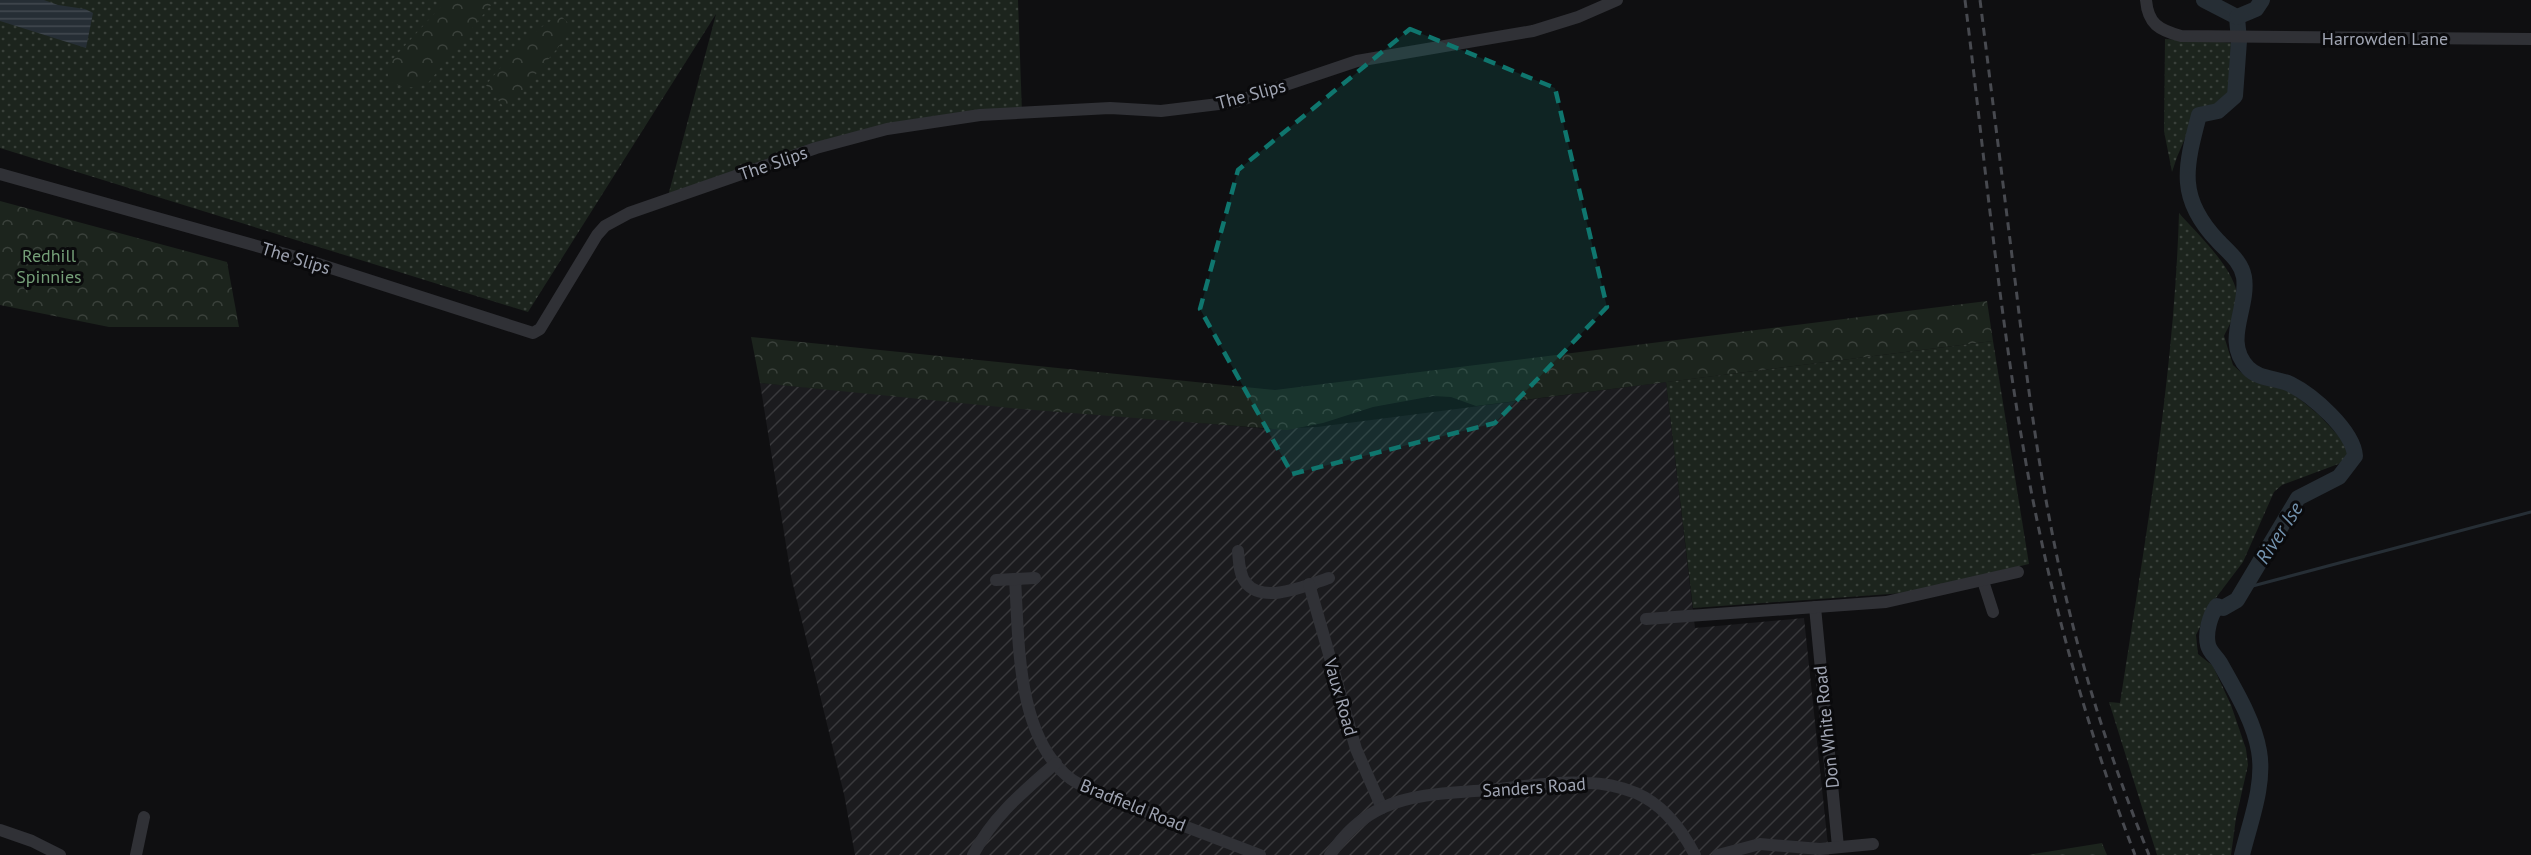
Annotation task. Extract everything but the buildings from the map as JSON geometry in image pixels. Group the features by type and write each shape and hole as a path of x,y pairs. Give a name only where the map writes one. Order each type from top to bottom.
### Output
{"street":[{"name":"The Slips","path":"0,174 303,259 533,333 540,329 597,235 605,226 629,213 816,148 887,129 980,115 1110,108 1161,111 1235,102 1357,61 1533,31 1578,17 1617,0"},
{"name":"Harrowden Lane","path":"2146,0 2150,19 2154,25 2163,32 2181,36 2531,39"},
{"path":"1238,551 1242,576 1247,584 1256,591 1280,592 1329,578"},
{"path":"1646,619 1908,598 2018,572"},
{"path":"996,580 1035,578"},
{"name":"Bradfield Road","path":"1015,579 1022,680 1026,698 1038,734 1056,763 1069,778 1095,792 1260,855"},
{"path":"1983,581 1993,612"},
{"name":"Vaux Road","path":"1309,584 1356,749 1382,808"},
{"name":"Don White Road","path":"1815,607 1838,847"},
{"path":"974,855 988,828 1056,763"},
{"name":"Sanders Road","path":"1330,855 1354,827 1382,808 1409,799 1571,783 1605,785 1638,794 1651,802 1682,833 1695,855"},
{"path":"136,855 144,817"},
{"path":"0,830 32,841 60,855"},
{"path":"1718,855 1760,844 1820,849 1873,844"}],"highlighted area":[{"path":"1410,29 1555,88 1607,307 1495,423 1292,474 1200,309 1238,170"}],"shaded area":[{"path":"0,0 44,0 58,5 85,9 93,13 86,48 0,21"},
{"path":"1666,382 1695,628 1804,618 1829,855 855,855 844,794 791,576 760,383 1268,429 1317,427"}],"green space":[{"path":"0,0 1018,0 1022,113 887,129 667,200 716,14 528,312 0,148"},
{"path":"447,0 495,0 429,82 408,87 398,86 388,80 388,64"},
{"path":"561,16 569,24 571,32 506,110 486,85 530,36"},
{"path":"2165,39 2236,43 2233,93 2218,108 2196,113 2172,172 2164,131"},
{"name":"Redhill Spinnies","path":"0,201 227,262 239,327 109,327 0,305"},
{"path":"2179,213 2217,256 2233,282 2237,294 2237,306 2224,336 2233,365 2244,375 2289,390 2319,415 2348,446 2351,454 2349,460 2282,485 2274,492 2243,562 2212,603 2196,635 2198,654 2213,666 2231,705 2246,749 2248,765 2236,818 2231,855 2157,855 2109,702 2120,703 2157,459 2171,336"},
{"path":"1987,301 1993,341 1476,406 1451,397 1433,396 1373,407 1323,423 1287,430 1021,409 760,383 751,337 1275,390"},
{"path":"1993,341 2029,564 1904,593 1693,608 1666,382"},
{"path":"2102,843 2107,855 2028,855"}],"waterway":[{"name":"River Ise","path":"2204,0 2237,17 2239,41 2235,96 2218,111 2199,115 2190,151 2188,182 2196,211 2218,241 2234,257 2244,277 2245,289 2238,324 2237,347 2241,358 2252,372 2290,384 2330,414 2347,435 2355,456 2339,477 2298,498 2237,600 2223,608 2217,606 2209,624 2207,635 2209,648 2220,663 2243,706 2253,728 2259,751 2258,790 2242,855"},
{"name":"River Ise","path":"2237,17 2256,9 2262,0"},
{"path":"2245,588 2531,512"}],"railway":[{"path":"1965,0 2010,364 2030,485 2050,579 2074,672 2118,810 2135,855"},
{"path":"1980,0 2026,371 2038,454 2061,577 2096,708 2149,855"}]}
